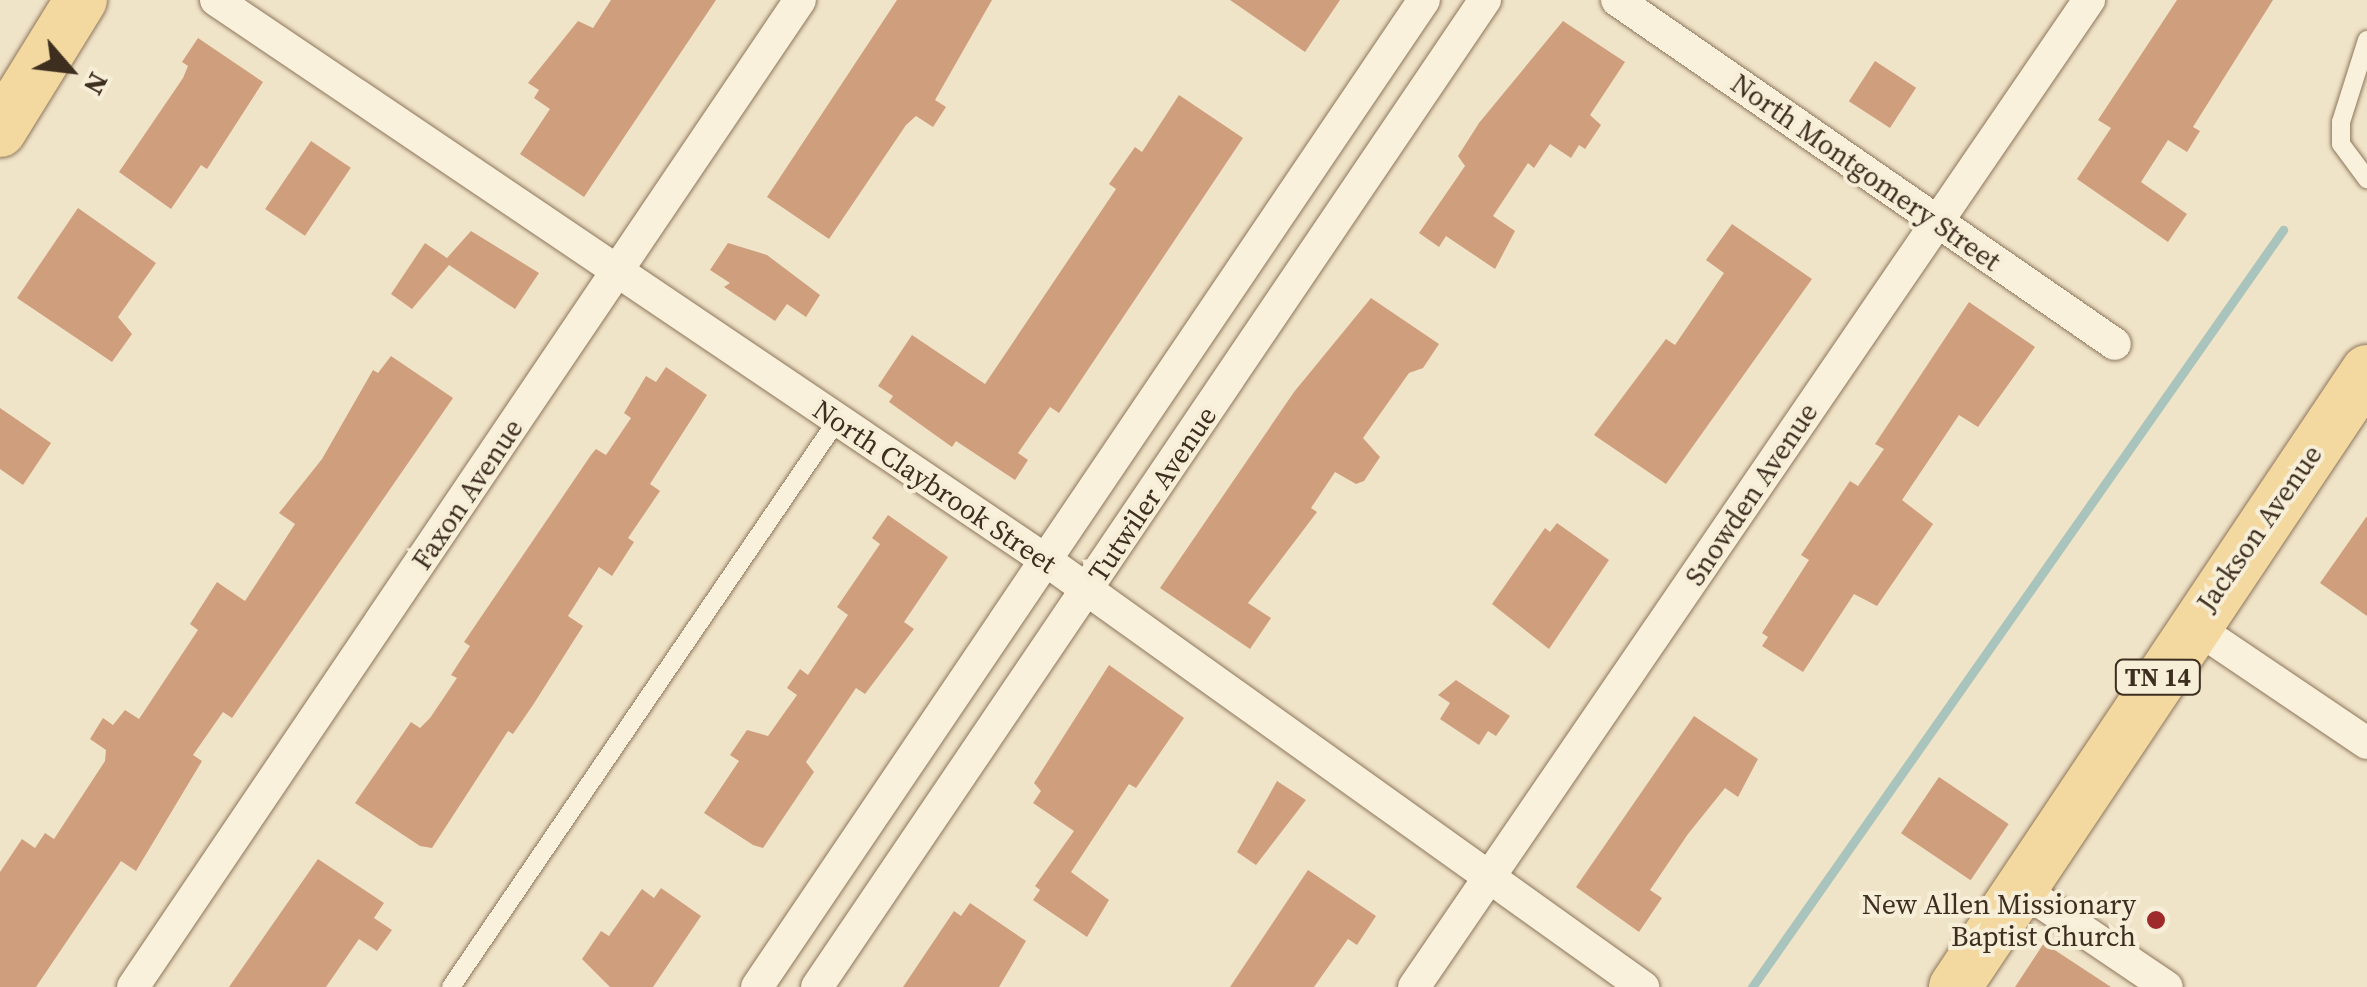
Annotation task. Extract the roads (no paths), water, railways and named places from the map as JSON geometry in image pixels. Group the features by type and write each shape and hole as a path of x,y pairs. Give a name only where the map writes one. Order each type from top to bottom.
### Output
{"main road":[{"path":"0,97 73,0"},
{"path":"0,130 81,0"},
{"name":"Jackson Avenue","path":"1954,987 2192,625 2367,372"}],"street":[{"name":"North Claybrook Street","path":"216,0 1088,590 1643,987"},
{"name":"Faxon Avenue","path":"133,987 800,0"},
{"name":"Tutwiler Avenue","path":"757,987 1424,0"},
{"name":"Tutwiler Avenue","path":"817,987 1485,0"},
{"name":"North Montgomery Street","path":"1617,0 2114,344"},
{"name":"Snowden Avenue","path":"1414,987 2089,0"},
{"path":"2192,625 2367,743"},
{"path":"2020,888 2166,987"}],"lane":[{"path":"2367,40 2340,122 2341,144 2367,178"},
{"path":"451,987 838,419"}],"waterway":[{"path":"1752,987 2283,230"}],"place":[{"name":"New Allen Missionary Baptist Church","path":"2156,920"}]}
